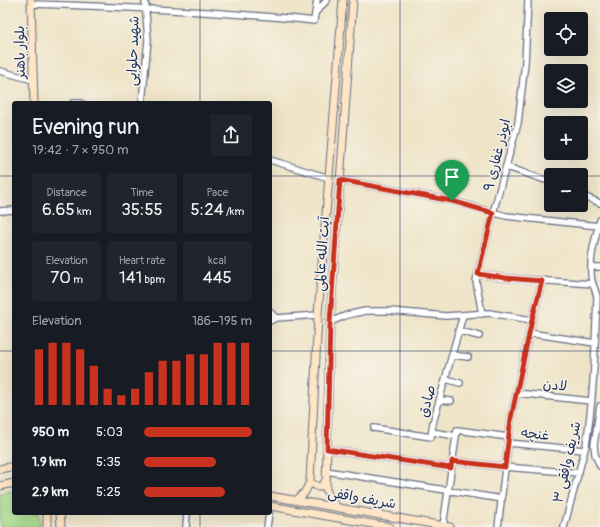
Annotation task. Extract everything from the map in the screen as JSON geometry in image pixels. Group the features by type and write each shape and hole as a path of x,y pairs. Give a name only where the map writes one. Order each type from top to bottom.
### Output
{"street":[{"name":"شهید حلوایی","path":"142,101 148,40 145,0"},
{"path":"31,2 250,14 314,21 317,0"},
{"path":"316,12 327,0"},
{"path":"343,0 353,0"},
{"name":"آیت الله عالمی","path":"310,482 318,314 343,0"},
{"name":"آیت الله عالمی","path":"337,507 330,499 326,489 330,322 353,0"},
{"name":"ابوذر غفاری ۹","path":"482,314 476,281 518,123 525,63 528,0"},
{"name":"بلوار باهنر","path":"31,2 34,101"},
{"path":"0,71 33,80"},
{"path":"272,161 330,178"},
{"path":"507,167 544,180"},
{"path":"340,180 452,201 506,216 599,223"},
{"path":"588,198 600,203"},
{"path":"0,211 12,210"},
{"name":"شریف وافقی ۳","path":"564,527 579,473 588,431 593,378 597,297 593,284 591,267 599,223"},
{"path":"591,267 600,267"},
{"path":"478,274 506,278 593,284"},
{"path":"498,527 508,440 516,393 542,281"},
{"path":"330,322 347,315 365,311 390,311 446,316 489,313 532,320"},
{"path":"272,314 276,318"},
{"path":"272,319 318,314"},
{"name":"صادق","path":"374,428 431,437 463,315"},
{"path":"459,331 479,336"},
{"path":"529,333 595,343"},
{"path":"452,355 468,357"},
{"path":"593,378 600,382"},
{"path":"446,379 460,383"},
{"name":"لادن","path":"516,393 591,402"},
{"path":"440,400 451,401"},
{"path":"600,406 594,445 595,454 600,466"},
{"name":"غنچه","path":"456,436 457,430 508,440 584,450"},
{"path":"432,432 456,436 448,490 447,526"},
{"path":"327,449 451,468"},
{"path":"452,461 579,473"},
{"path":"0,469 12,466"},
{"path":"326,471 502,499"},
{"path":"296,500 305,492 310,482 318,487 323,486 326,480"},
{"path":"0,486 12,483"},
{"name":"شریف واقفی","path":"272,496 447,526"},
{"name":"شریف واقفی","path":"272,506 389,527"},
{"path":"47,515 47,527"},
{"path":"60,515 61,527"},
{"path":"186,527 187,515"},
{"path":"267,527 269,515"}],"green space":[{"path":"12,490 12,515 39,515 40,527 0,527 0,493"}],"route":[{"path":"340,180 452,201 493,213 478,274 542,281 511,418 505,467 452,461 451,468 327,449 330,322 340,180"}]}
